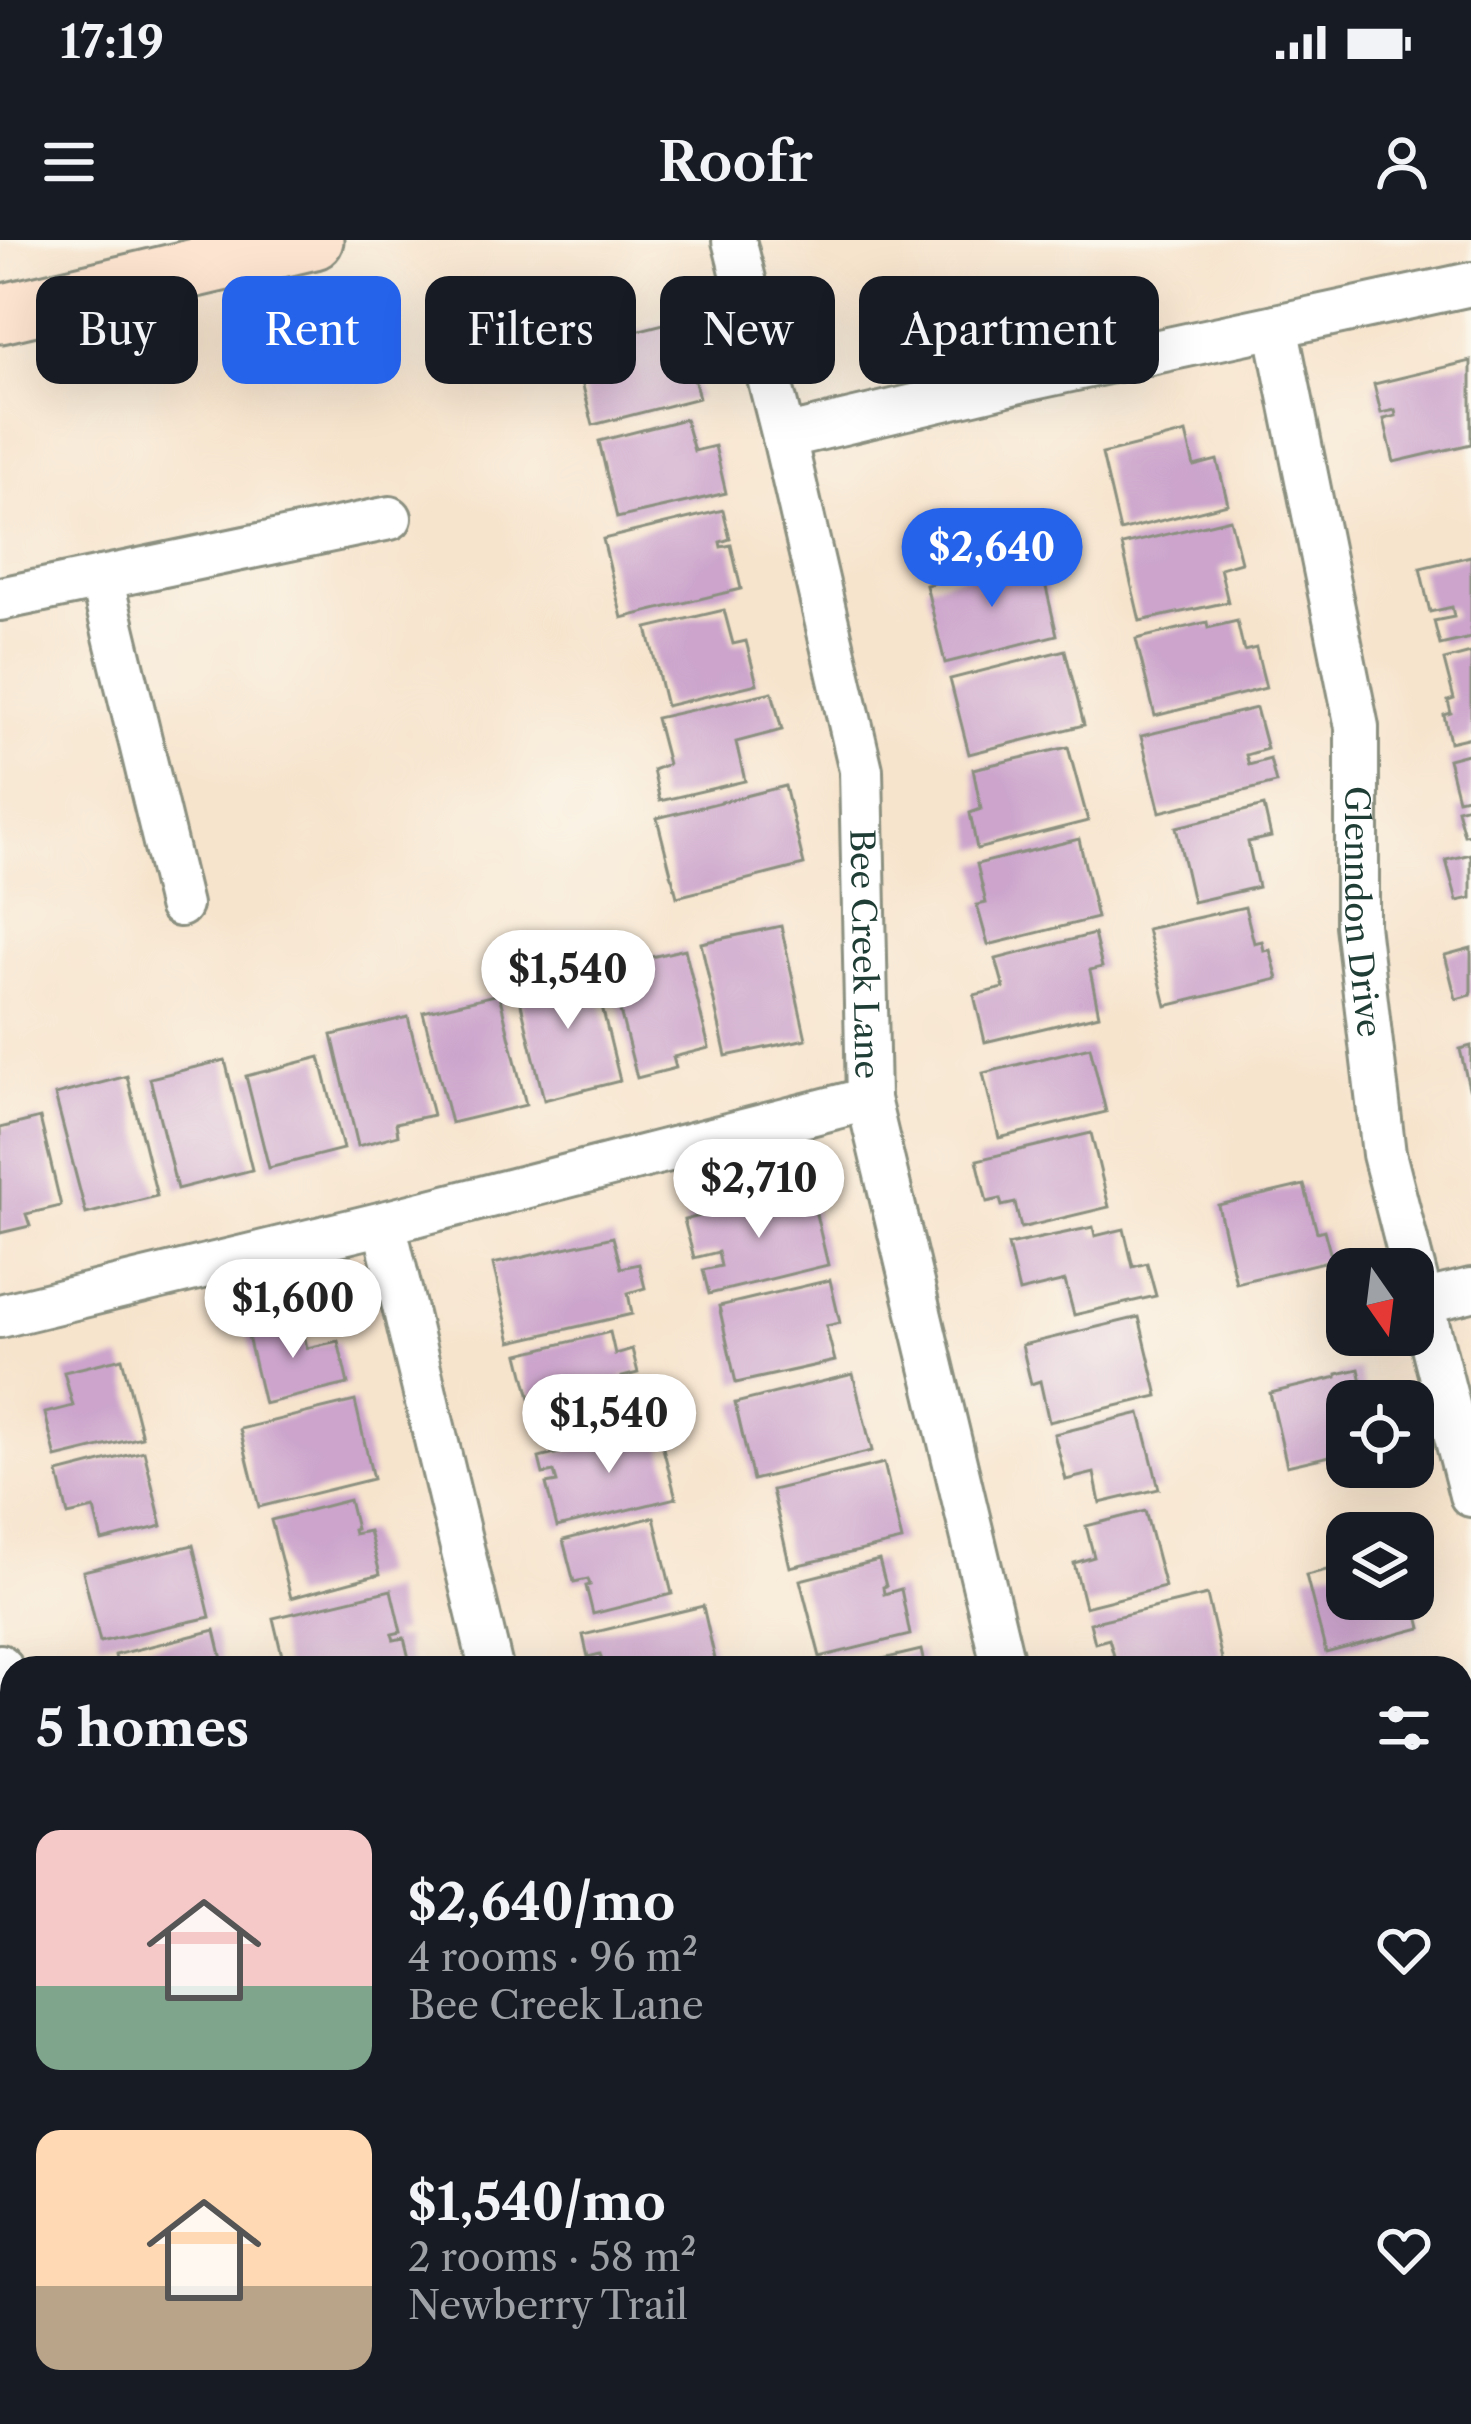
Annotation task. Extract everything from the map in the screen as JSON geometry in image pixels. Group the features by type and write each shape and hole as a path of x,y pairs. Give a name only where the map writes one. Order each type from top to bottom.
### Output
{"main road":[{"path":"0,314 314,240"}],"street":[{"name":"Bee Creek Lane","path":"734,240 861,770 868,1099 1001,1656"},
{"path":"784,437 1471,284"},
{"name":"Glenndon Drive","path":"1276,326 1357,727 1357,926 1384,1154 1408,1248"},
{"path":"0,599 390,518"},
{"path":"100,578 180,905"},
{"path":"0,1316 868,1099"},
{"path":"384,1223 488,1656"},
{"path":"1434,1299 1471,1290"},
{"name":"Glenndon Drive","path":"1434,1350 1471,1496"}],"building":[{"path":"660,325 660,384 695,384 699,398 593,425 582,384 636,384 636,331"},
{"path":"1471,361 1471,444 1394,462 1384,419 1396,416 1395,410 1381,413 1374,384"},
{"path":"685,419 694,451 715,446 726,493 617,518 599,441"},
{"path":"1186,433 1194,466 1217,460 1228,504 1120,531 1102,454"},
{"path":"723,510 730,539 720,542 721,547 731,545 741,589 622,618 603,539"},
{"path":"1230,519 1241,562 1220,568 1228,602 1140,621 1122,545"},
{"path":"1471,556 1471,638 1440,645 1434,621 1454,617 1452,607 1430,612 1420,568"},
{"path":"1039,557 1057,635 945,663 926,585"},
{"path":"724,610 733,644 746,641 757,684 666,706 647,628"},
{"path":"1237,621 1244,651 1256,648 1266,688 1155,716 1136,639 1207,622 1208,628"},
{"path":"1065,650 1084,725 969,754 950,679"},
{"path":"1471,653 1471,737 1450,742 1444,715 1451,713 1448,701 1454,699 1444,660"},
{"path":"772,692 782,730 736,742 745,781 660,801 653,770 668,764 656,718"},
{"path":"1256,708 1267,749 1246,755 1249,765 1270,759 1276,783 1160,812 1141,736"},
{"path":"1068,747 1088,821 977,849 970,813 981,809 973,769"},
{"path":"1471,753 1471,834 1464,835 1457,809 1469,806 1467,797 1458,799 1448,759"},
{"path":"785,786 804,865 677,897 657,818"},
{"path":"1264,806 1271,837 1248,842 1258,887 1193,902 1176,827"},
{"path":"1079,839 1097,918 988,945 977,905 986,903 977,864"},
{"path":"1471,854 1471,898 1457,901 1446,860"},
{"path":"1245,907 1254,943 1262,941 1264,951 1270,950 1278,979 1166,1006 1147,929"},
{"path":"781,926 806,1039 726,1056 701,943"},
{"path":"1094,934 1102,967 1090,970 1099,1015 985,1042 974,995 1004,988 996,959"},
{"path":"1471,948 1471,995 1456,999 1445,955"},
{"path":"685,949 709,1048 673,1057 676,1068 637,1078 609,967"},
{"path":"592,965 620,1081 544,1100 516,983"},
{"path":"499,994 526,1105 451,1123 423,1012"},
{"path":"408,1017 433,1115 396,1123 398,1135 358,1146 332,1035"},
{"path":"1471,1046 1471,1087 1469,1088 1460,1049"},
{"path":"1090,1047 1106,1112 999,1138 983,1073"},
{"path":"320,1057 343,1149 269,1168 246,1076"},
{"path":"225,1060 252,1170 177,1189 150,1078"},
{"path":"127,1076 157,1196 86,1214 55,1095"},
{"path":"40,1118 61,1206 26,1214 30,1226 0,1233 0,1128"},
{"path":"1091,1133 1109,1207 1021,1228 1015,1203 987,1202 977,1160"},
{"path":"1304,1185 1317,1232 1324,1230 1329,1248 1326,1261 1236,1283 1218,1205"},
{"path":"810,1189 828,1265 709,1294 703,1270 721,1266 718,1252 694,1258 684,1220"},
{"path":"1093,1227 1095,1236 1124,1229 1133,1267 1147,1263 1156,1296 1074,1315 1065,1281 1019,1292 1008,1245"},
{"path":"613,1237 621,1268 639,1264 645,1288 628,1293 632,1314 511,1342 493,1264"},
{"path":"830,1280 840,1323 826,1326 835,1361 736,1383 719,1306"},
{"path":"300,1316 307,1348 338,1341 348,1384 264,1404 246,1328"},
{"path":"1139,1317 1158,1396 1049,1422 1040,1381 1031,1384 1022,1345"},
{"path":"610,1332 615,1354 632,1349 638,1373 622,1377 629,1410 548,1429 543,1394 530,1398 519,1354"},
{"path":"122,1358 142,1437 56,1458 45,1413 73,1406 64,1372"},
{"path":"1359,1369 1362,1380 1326,1380 1326,1457 1287,1466 1270,1393"},
{"path":"853,1374 872,1451 753,1480 735,1403"},
{"path":"355,1401 373,1479 259,1507 240,1429"},
{"path":"1140,1413 1159,1489 1100,1503 1094,1473 1066,1480 1054,1434"},
{"path":"656,1421 676,1498 557,1527 546,1484 557,1482 554,1472 543,1474 539,1458 622,1437 621,1430"},
{"path":"144,1451 162,1526 102,1541 94,1509 68,1515 58,1473"},
{"path":"884,1463 902,1541 790,1567 772,1490"},
{"path":"349,1500 354,1534 369,1531 380,1574 291,1598 271,1520"},
{"path":"1145,1511 1165,1587 1085,1607 1074,1563 1094,1557 1086,1526"},
{"path":"654,1517 672,1594 593,1614 588,1579 574,1582 563,1540"},
{"path":"193,1545 210,1617 100,1642 83,1571"},
{"path":"879,1560 884,1594 901,1589 910,1635 820,1656 800,1580"},
{"path":"1326,1570 1326,1620 1419,1620 1421,1628 1326,1653 1306,1575"},
{"path":"391,1590 401,1632 392,1634 394,1640 404,1638 408,1656 282,1656 273,1618"},
{"path":"1207,1595 1221,1656 1114,1656 1109,1639 1095,1643 1090,1623"},
{"path":"703,1606 714,1656 588,1656 583,1635"},
{"path":"215,1630 221,1656 115,1656"}]}
